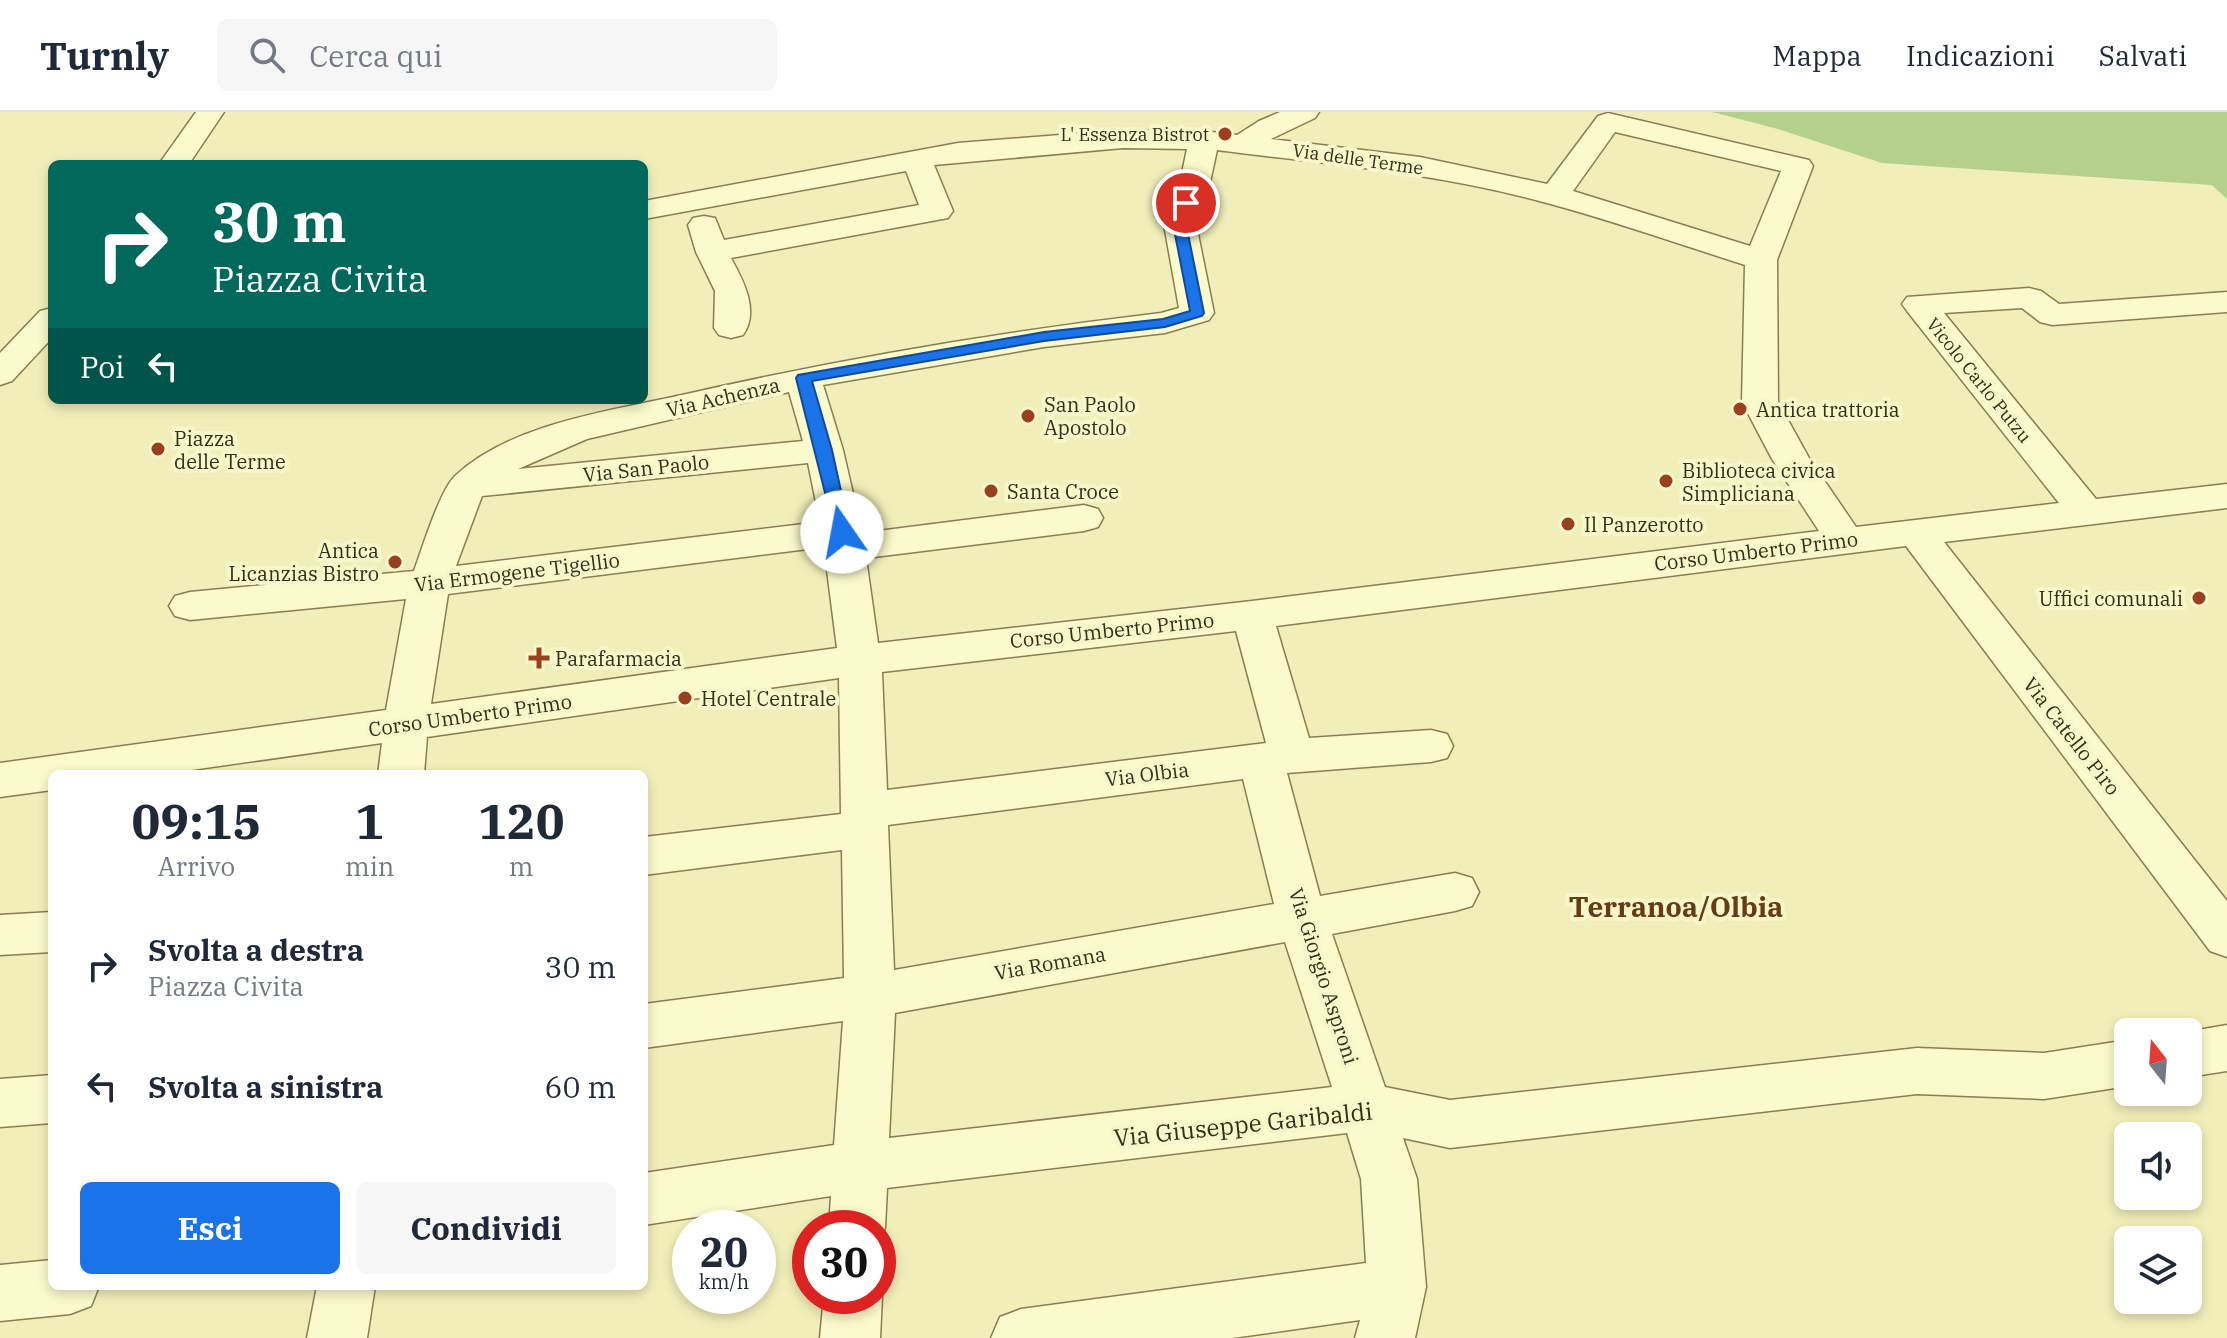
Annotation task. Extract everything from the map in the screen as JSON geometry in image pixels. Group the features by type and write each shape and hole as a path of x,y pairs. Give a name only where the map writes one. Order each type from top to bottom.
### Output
{"street":[{"path":"177,160 210,112"},
{"path":"1254,127 1305,112"},
{"path":"1555,195 1608,122 1798,166 1761,260 1760,402 1791,459 1845,540"},
{"name":"Via delle Terme","path":"648,209 917,159 1023,145 1123,139 1204,140 1254,127 1555,195 1761,260"},
{"name":"Via Achenza","path":"467,486 505,459 540,442 576,430 803,378 1044,337 1165,323 1197,313 1179,219 1194,187 1204,140"},
{"path":"712,252 937,211 917,159"},
{"path":"697,200 712,252 732,291 731,328"},
{"name":"Vicolo Carlo Putzu","path":"2087,513 1919,304 2029,298 2052,315 2227,302"},
{"path":"0,374 48,322"},
{"path":"803,378 824,450 843,540 860,662 870,996 858,1210"},
{"name":"Via San Paolo","path":"467,486 824,450"},
{"path":"401,770 429,583 467,486"},
{"name":"Corso Umberto Primo","path":"72,770 961,646 1252,615 1845,540 2227,496"},
{"name":"Via Ermogene Tigellio","path":"190,606 1084,518"},
{"name":"Via Catello Piro","path":"1917,534 2227,937"},
{"name":"Via Giorgio Asproni","path":"1252,615 1302,918 1389,1179 1391,1312"},
{"name":"Via Olbia","path":"648,855 865,819 1276,758 1431,746"},
{"name":"Corso Umberto Primo","path":"0,780 48,773"},
{"name":"Via Romana","path":"648,1025 870,996 1455,892"},
{"path":"0,935 48,932"},
{"path":"2202,1052 2227,1048"},
{"name":"Via Giuseppe Garibaldi","path":"648,1198 860,1166 1367,1107 1450,1124 1917,1071 2044,1076 2114,1065"},
{"path":"0,1103 48,1099"},
{"path":"0,1293 48,1288"},
{"path":"337,1338 345,1290"},
{"path":"1021,1338 1391,1312"},
{"path":"850,1338 852,1314"}],"green space":[{"path":"1712,112 2227,112 2227,199 2212,185 1882,163 1778,129"}],"place":[{"name":"L' Essenza Bistrot","path":"1225,134"},
{"name":"Antica trattoria","path":"1740,409"},
{"name":"San Paolo Apostolo","path":"1028,416"},
{"name":"Piazza delle Terme","path":"158,449"},
{"name":"Biblioteca civica Simpliciana","path":"1666,481"},
{"name":"Santa Croce","path":"991,491"},
{"name":"Il Panzerotto","path":"1568,524"},
{"name":"Antica Licanzias Bistro","path":"395,562"},
{"name":"Uffici comunali","path":"2199,598"},
{"name":"Parafarmacia","path":"539,658"},
{"name":"Hotel Centrale","path":"685,698"}],"district":[{"name":"Terranoa/Olbia","path":"1676,906"}],"route":[{"path":"842,532 824,450 803,378 1044,337 1165,323 1197,313 1179,219 1186,203"}]}
